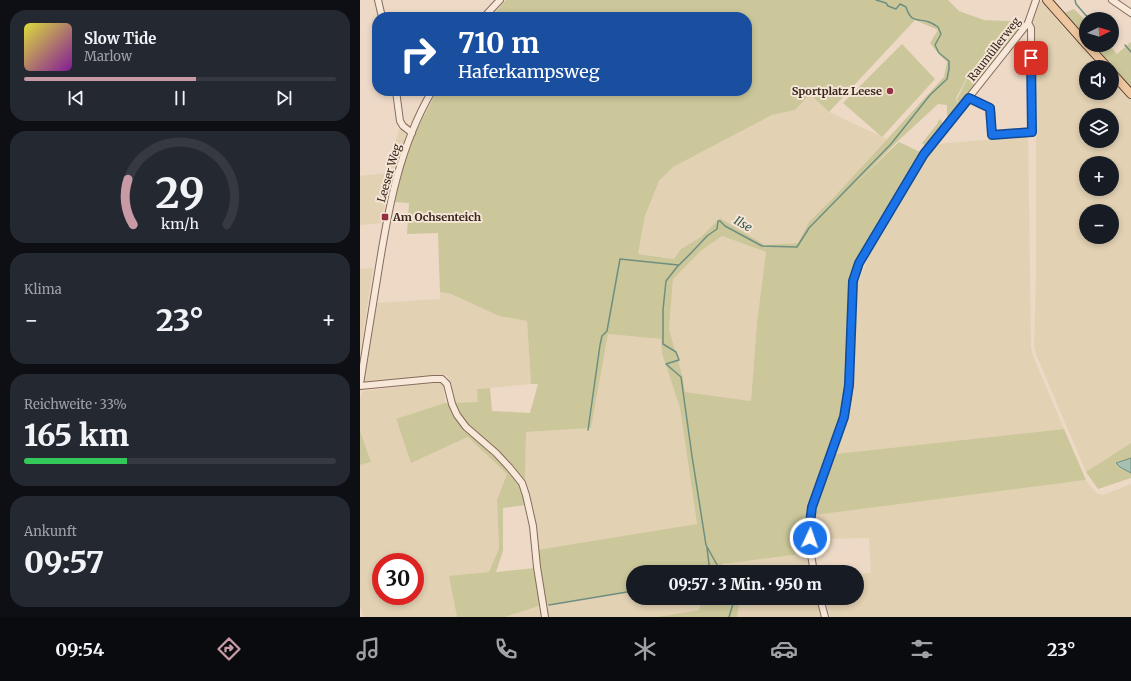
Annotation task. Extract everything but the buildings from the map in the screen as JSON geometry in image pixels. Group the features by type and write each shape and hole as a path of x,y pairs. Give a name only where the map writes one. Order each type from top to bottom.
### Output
{"main road":[{"path":"1046,0 1079,37"},
{"path":"1093,52 1100,60"},
{"path":"1119,81 1131,94"}],"street":[{"path":"378,0 381,12"},
{"path":"489,12 500,0"},
{"name":"Raumüllerweg","path":"813,565 810,538 812,507 844,417 848,397 853,281 859,263 924,154 1028,23 1036,0"},
{"path":"1112,0 1131,13"},
{"path":"969,98 990,108 992,135 1032,132 1031,28 1028,23"},
{"path":"397,96 400,121 403,126 412,132"},
{"name":"Leeser Weg","path":"430,96 412,132 398,170 389,205 360,385 442,379 448,384 452,404 457,415 466,427 496,453 522,483 533,526 537,567 545,617"},
{"path":"822,605 825,617"}],"shaded area":[{"path":"506,0 948,0 959,11 984,20 1026,22 959,105 957,99 974,65 956,98 959,107 947,120 947,105 938,104 857,182 899,142 922,153 857,262 844,411 811,507 809,553 722,565 626,565 626,592 544,606 537,550 697,524 680,408 662,354 661,339 608,334 591,428 526,432 526,505 503,508 503,551 496,572 535,568 542,605 505,617 457,617 449,576 489,572 499,548 497,500 507,474 468,437 411,463 396,419 445,403 478,402 477,389 490,388 492,411 530,413 538,384 531,384 527,321 499,316 451,294 440,292 438,233 407,234 409,203 393,202 397,185 416,131 434,96 752,96 752,12 495,12","holes":["915,20 938,30 930,43 947,62 944,77 835,196 809,222 798,243 765,245 720,218 701,237 681,249 674,259 638,254 645,216 659,181 673,167 772,115 795,110 810,94 829,112","722,236 766,252 757,322 751,401 685,392 683,378 669,329 673,279 702,250"]},
{"path":"1041,1 1044,1 1079,40 1079,52 1090,52 1097,60 1079,60 1079,100 1119,100 1119,84 1131,97 1131,443 1086,472 1034,347 1036,278 1036,115 1034,12"},
{"path":"1074,9 1079,14 1079,32 1062,14"},
{"path":"1131,42 1131,89 1119,75 1119,60 1105,60 1098,52 1115,52 1117,54"},
{"name":"Sportplatz Leese","path":"902,44 935,79 882,137 843,103"},
{"path":"810,93 829,112 887,139 809,222 798,243 765,245 720,218 701,237 681,249 674,259 638,254 645,216 659,181 673,167 772,115 795,110"},
{"path":"941,119 943,125 927,147 922,143 938,123 937,122"},
{"path":"399,129 406,135 389,181 381,223 360,225 360,176 387,173"},
{"path":"1028,136 1031,347 1033,356 1064,429 835,454 849,417 852,397 858,283 869,256 927,156 938,144"},
{"path":"722,236 766,252 757,322 751,401 685,392 683,378 669,329 673,279 702,250"},
{"path":"373,268 363,333 360,351 360,269"},
{"path":"440,292 451,294 499,316 527,321 531,384 478,389 479,402 454,403 447,375 364,384 377,303 440,299"},
{"path":"608,334 661,339 662,355 680,408 697,525 537,550 525,483 526,432 591,428"},
{"path":"443,382 445,403 396,420 411,463 468,437 507,474 497,500 499,548 489,572 450,577 457,617 363,617 360,605 360,465 371,462 360,431 360,399 363,391"},
{"path":"1064,429 1086,480 815,515 835,454"},
{"path":"360,431 371,462 360,465"},
{"path":"1131,443 1131,478 1098,489 1086,472"},
{"path":"1131,458 1131,473 1116,463"},
{"path":"1086,480 1096,493 1103,495 1131,484 1131,617 830,617 827,605 864,605 864,574 871,573 869,538 811,539 817,535 815,515"},
{"path":"809,553 811,565 722,565"},
{"path":"626,592 626,605 701,605 699,610 657,617 547,617 544,606"},
{"path":"542,605 544,617 505,617"},
{"path":"701,605 739,605 737,617 657,617 699,610"},
{"path":"739,605 820,605 823,617 737,617"}],"waterway":[{"name":"Ilse","path":"717,565 706,545 681,377 666,364 679,360 676,352 663,344 663,310 666,281 677,267 707,236 717,229 718,221 762,246 797,247 809,228 891,144 930,95 947,79 949,61 939,53 935,45 941,34 938,27 932,23 912,18 906,7 900,4 896,9 888,6 886,3 876,0"},
{"path":"1075,0 1076,4 1083,12"},
{"path":"1125,45 1131,52"},
{"path":"588,430 600,345 602,336 607,331 620,259 678,265"},
{"path":"707,548 709,565"},
{"path":"549,605 626,592"},
{"name":"Ilse","path":"729,617 733,605"}],"place":[{"name":"Sportplatz Leese","path":"890,91"},
{"name":"Am Ochsenteich","path":"385,217"}],"route":[{"path":"810,538 812,507 844,417 848,397 851,302 853,281 859,263 924,154 969,98 990,108 992,135 1032,132 1031,58"}]}
